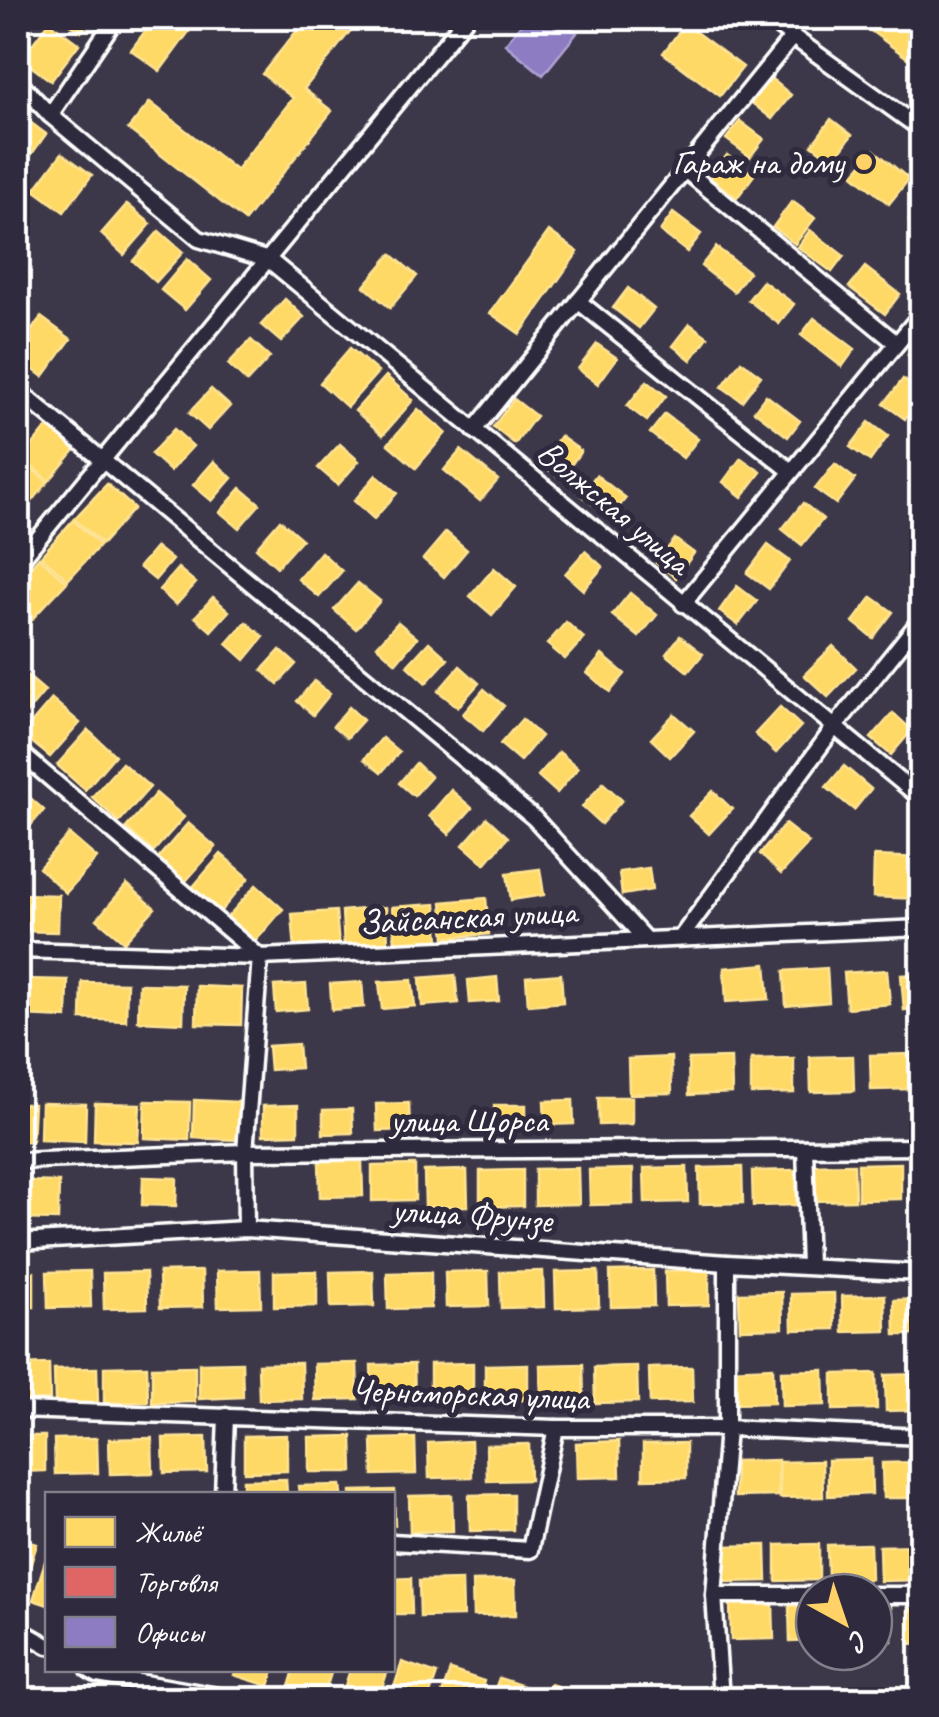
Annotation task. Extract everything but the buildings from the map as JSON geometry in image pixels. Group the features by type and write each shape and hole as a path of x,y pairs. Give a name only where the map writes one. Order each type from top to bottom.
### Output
{"street":[{"path":"50,115 116,18"},
{"path":"18,563 466,18"},
{"path":"768,18 922,130"},
{"path":"474,430 793,36"},
{"path":"18,81 50,115 198,240 269,260"},
{"path":"685,170 896,343"},
{"name":"Волжская улица","path":"269,260 922,799"},
{"path":"578,300 791,472"},
{"path":"682,604 922,312"},
{"path":"18,390 534,818 644,938"},
{"path":"682,936 833,729 922,618"},
{"path":"18,751 260,957 245,1152 246,1230"},
{"name":"Зайсанская улица","path":"18,950 260,957 922,928"},
{"name":"улица Щорса","path":"18,1161 245,1152 922,1147"},
{"path":"805,1148 809,1266"},
{"name":"улица Фрунзе","path":"18,1242 246,1230 922,1273"},
{"path":"721,1700 714,1595 727,1428 727,1263"},
{"name":"Черноморская улица","path":"18,1410 556,1428 727,1428 922,1437"},
{"path":"223,1492 226,1416"},
{"path":"395,1542 530,1550 556,1428"},
{"path":"714,1595 794,1595"},
{"path":"894,1595 922,1596"},
{"path":"18,1629 45,1644"},
{"path":"94,1672 241,1700"}],"place":[{"name":"Гараж на дому","path":"864,162"}]}
